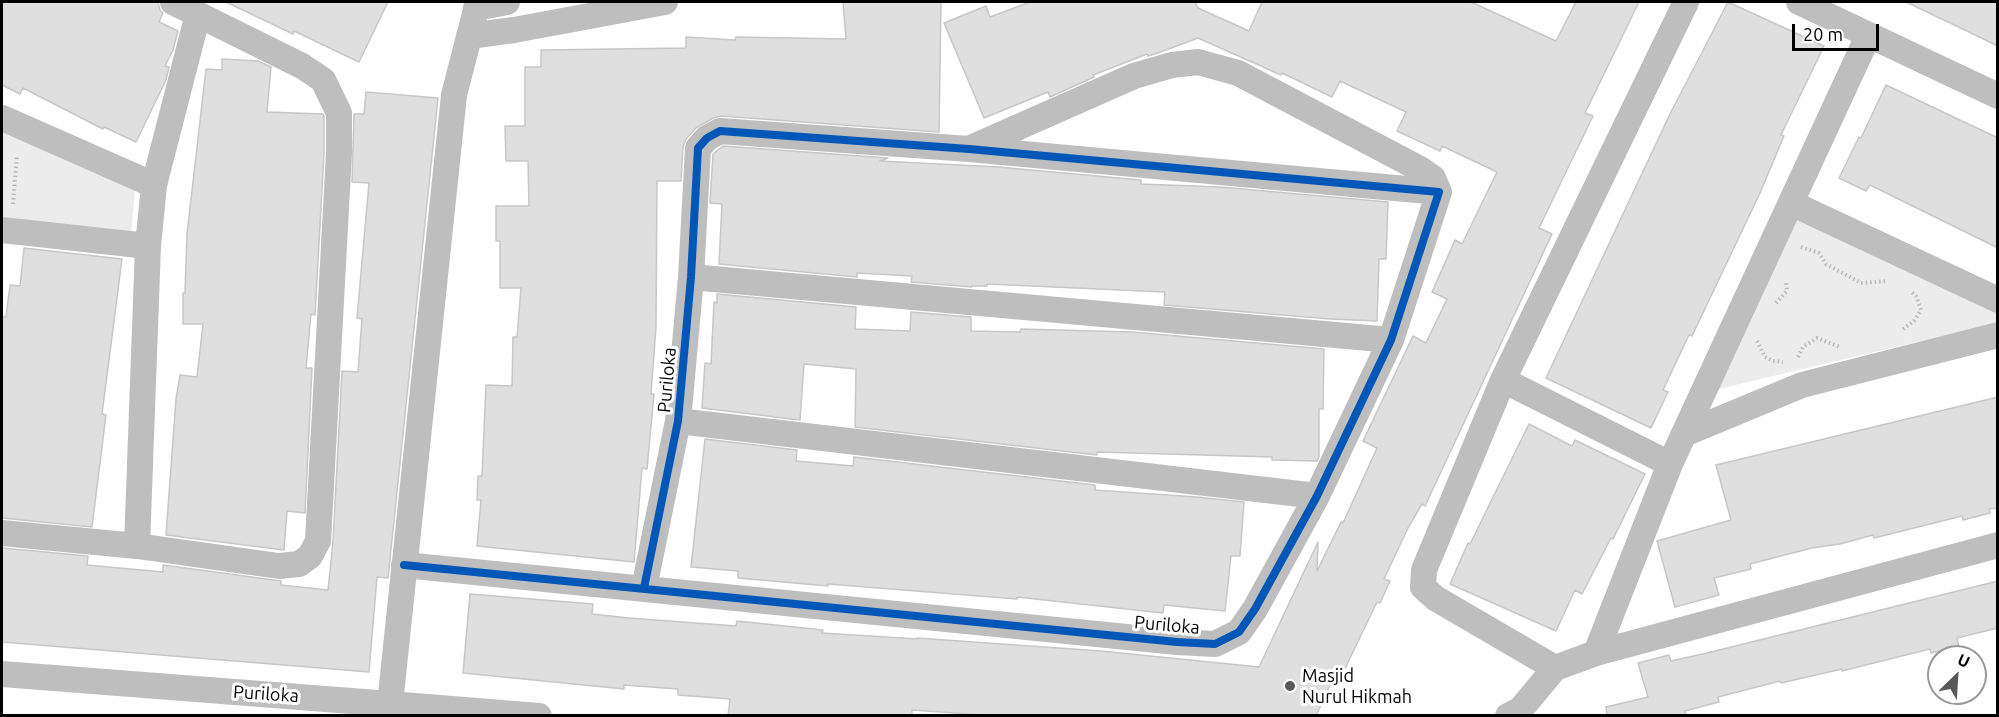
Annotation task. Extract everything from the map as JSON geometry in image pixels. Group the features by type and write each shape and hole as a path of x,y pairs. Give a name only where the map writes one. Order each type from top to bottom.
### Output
{"street":[{"path":"2,533 137,546 279,566 299,564 310,556 318,541 339,153 339,113 323,80 302,66 173,2"},
{"path":"390,704 454,95 477,5 507,2"},
{"path":"469,36 665,2"},
{"path":"1555,668 1435,598 1423,587 1428,562 1503,380 1686,2"},
{"path":"1799,2 1998,96"},
{"path":"137,546 148,246 154,185 198,14"},
{"path":"1596,653 1670,465 1868,36"},
{"path":"969,149 1134,76 1172,65 1198,62 1238,73 1420,169 1433,178 1439,192"},
{"path":"2,118 154,185"},
{"name":"Puriloka","path":"404,565 1165,641 1215,644 1239,632 1256,609 1317,496 1391,340 1439,192 969,149 720,131 707,138 698,148 691,277 678,422 644,588"},
{"path":"1791,203 1998,300"},
{"path":"2,230 148,246"},
{"path":"691,277 1391,340"},
{"path":"1684,434 1802,386 1998,335"},
{"path":"1503,380 1670,465"},
{"path":"678,422 1317,496"},
{"path":"1508,716 1520,710 1555,668 1596,653 1998,545"},
{"name":"Puriloka","path":"2,674 539,716"}],"path":[{"path":"9,151 17,152 13,206"},
{"path":"1795,250 1802,246 1820,253 1826,264 1861,284 1893,280"},
{"path":"1771,309 1787,291 1785,279"},
{"path":"1897,334 1914,321 1921,310 1916,296 1904,285"},
{"path":"1756,333 1757,343 1766,357 1773,361 1785,362"},
{"path":"1796,363 1803,346 1817,338 1842,349"}],"shaded area":[{"path":"2,132 135,189 131,236 2,224"},
{"path":"1776,209 1997,312 1997,323 1689,396"}],"building":[{"path":"2,2 158,2 163,13 159,22 178,31 173,50 165,66 169,67 166,80 136,142 104,127 103,129 23,88 20,94 2,85"},
{"path":"226,2 388,2 359,62"},
{"path":"843,2 941,2 939,132 721,116 696,128 683,146 681,181 657,181 656,327 651,394 654,394 647,469 642,468 634,562 477,546 481,500 477,500 478,476 482,476 486,385 512,386 513,337 517,337 521,288 500,288 500,241 496,241 496,206 529,206 528,161 506,161 505,126 525,126 525,67 541,67 541,50 686,48 686,37 735,40 736,37 846,39"},
{"path":"1030,2 1195,2 1198,8 1249,31 1262,2 1471,2 1556,41 1576,2 1639,2 1585,113 1593,116 1539,228 1552,234 1425,506 1422,504 1408,528 1384,579 1390,581 1380,603 1377,602 1341,677 1335,674 1316,716 996,716 912,710 912,716 728,716 730,699 678,695 678,689 624,685 624,689 463,673 470,594 593,604 592,614 629,618 736,626 737,621 823,630 822,633 1101,651 1259,667 1318,542 1317,571 1341,522 1343,523 1377,448 1363,441 1413,336 1426,343 1447,299 1432,292 1455,240 1462,244 1497,172 1442,146 1440,151 1397,131 1406,112 1340,81 1332,97 1282,73 1281,75 1198,38 1155,54 1148,56 1147,54 1093,75 1094,77 1050,97 1048,92 984,118 944,23 986,6 990,17"},
{"path":"1728,2 1824,46 1781,135 1784,136 1760,193 1692,336 1689,335 1663,390 1668,392 1651,428 1546,378 1669,116"},
{"path":"1906,2 1998,2 1998,46 1971,33"},
{"path":"222,59 258,61 271,67 267,112 323,114 324,116 315,315 311,314 306,368 312,368 305,513 287,511 284,550 166,535 176,399 180,375 197,377 203,324 183,324 183,293 185,293 187,234 206,69 222,70"},
{"path":"1886,85 1998,138 1998,248 1870,185 1866,191 1839,178"},
{"path":"366,92 438,98 388,578 377,577 369,672 2,642 2,548 88,556 87,565 163,572 163,565 281,581 281,585 328,590 333,542 342,371 358,372 362,319 357,318 369,183 352,182 354,114 364,114"},
{"path":"723,146 888,158 880,161 998,167 1141,180 1141,184 1220,187 1388,202 1386,259 1379,259 1377,321 1164,305 1165,292 987,284 987,286 972,287 911,282 912,276 857,273 857,277 719,264 722,204 710,203 713,154"},
{"path":"24,248 122,259 102,414 106,415 92,527 2,518 2,317 6,317 10,285 20,286"},
{"path":"717,294 856,307 855,329 910,331 911,312 971,317 971,331 1020,332 1021,329 1132,332 1324,349 1323,409 1319,409 1319,457 1317,461 1272,460 1272,457 1097,452 1097,455 855,427 856,369 804,364 800,420 702,408 705,363 711,364 714,302 717,303"},
{"path":"1998,397 1998,508 1989,509 1990,513 1963,520 1962,516 1874,538 1873,535 1750,564 1751,569 1714,578 1719,595 1675,607 1657,541 1731,520 1716,465"},
{"path":"1529,424 1572,446 1575,440 1645,474 1613,539 1611,538 1582,594 1575,590 1556,631 1450,584 1468,543 1470,544"},
{"path":"705,439 797,450 796,461 853,466 854,457 1095,485 1095,490 1244,502 1240,556 1231,556 1225,611 1164,605 1163,613 1017,597 1017,599 828,584 828,586 738,578 738,571 691,567"},
{"path":"1998,581 1998,628 1957,638 1959,645 1927,645 1927,650 1842,671 1842,669 1781,683 1780,681 1718,697 1719,702 1685,711 1686,716 1607,716 1606,707 1648,697 1638,663 1669,655 1671,661"}],"cycle path":[{"path":"404,565 1215,644 1239,632 1255,609 1317,496 1391,340 1439,192 969,149 720,131 707,138 698,148 691,277 678,421 644,588"}],"place":[{"name":"Masjid Nurul Hikmah","path":"1290,686"}]}
